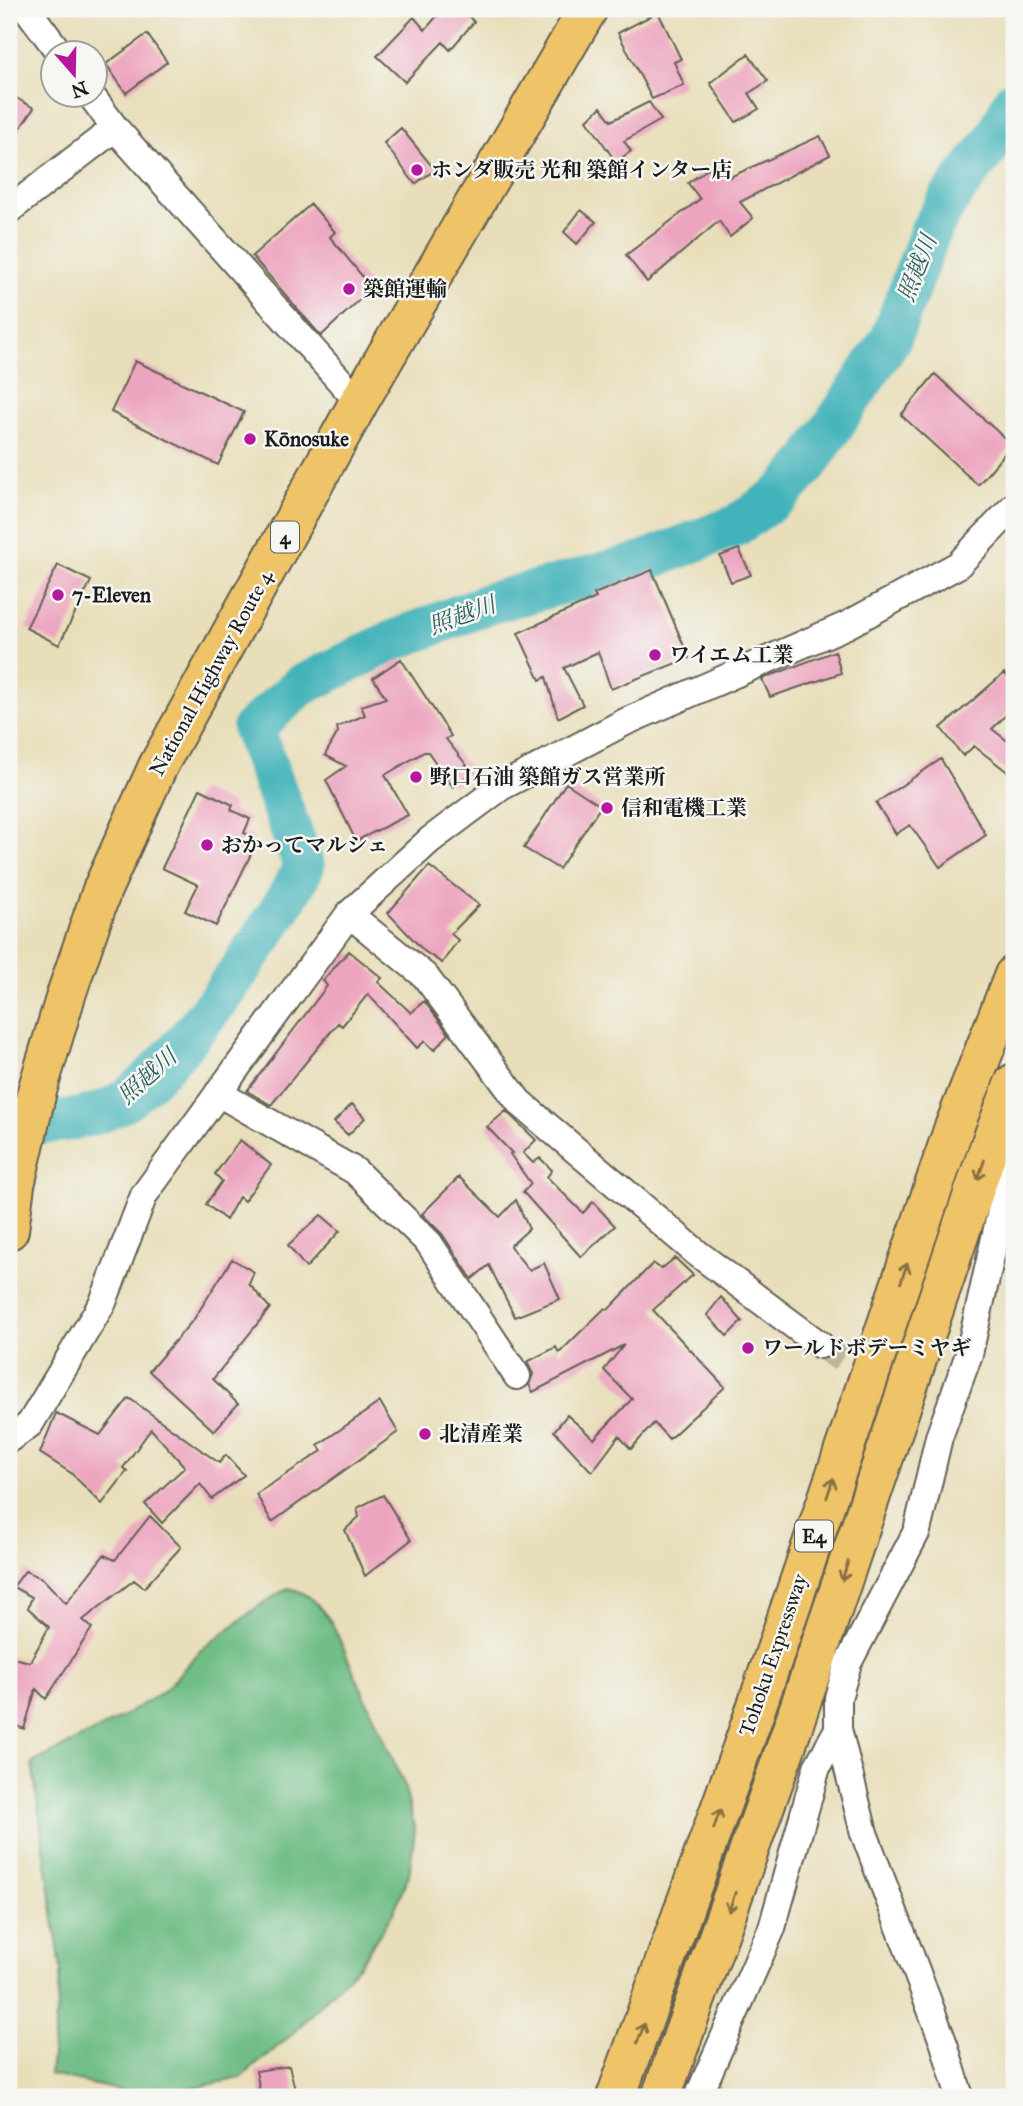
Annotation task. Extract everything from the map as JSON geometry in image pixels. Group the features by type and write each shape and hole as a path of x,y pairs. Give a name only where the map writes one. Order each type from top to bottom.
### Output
{"highway":[{"name":"National Highway Route 4","path":"9,1230 15,1185 37,1091 102,890 158,766 359,402 588,9"},
{"name":"Tohoku Expressway","path":"616,2097 751,1723 949,1143 1014,975"},
{"name":"Tohoku Expressway","path":"661,2097 786,1747 987,1153 1014,1083"}],"street":[{"path":"27,9 49,38"},
{"path":"100,108 115,128 359,402"},
{"path":"9,210 115,128"},
{"path":"9,1439 30,1424 103,1302 144,1195 349,914 430,840 501,787 625,722 847,625 958,565 1014,506"},
{"path":"349,914 425,976 519,1102 696,1253 820,1345"},
{"path":"218,1093 355,1171 429,1242 517,1376"},
{"path":"960,2097 944,2044 864,1833 838,1729 838,1698 848,1664 917,1531 939,1437 969,1354 1014,1153"},
{"path":"916,1408 939,1437"},
{"path":"698,2097 772,1928 817,1767 838,1729"}],"green space":[{"path":"288,1588 308,1597 332,1623 404,1784 415,1831 409,1875 393,1913 360,1964 289,2037 240,2078 150,2097 50,2075 61,1969 32,1763 117,1720 165,1690 200,1651 260,1605"}],"building":[{"path":"443,9 462,9 474,22 450,50 443,42 405,82 377,56 414,17 425,30"},
{"path":"658,12 681,59 674,62 684,85 652,99 618,33"},
{"path":"147,34 167,62 126,93 108,67 108,63"},
{"path":"748,54 768,81 749,93 759,109 736,122 710,83"},
{"path":"9,94 34,108 9,144"},
{"path":"649,102 661,120 624,141 631,151 616,162 587,120 601,107 611,121"},
{"path":"401,128 435,170 415,184 384,143"},
{"path":"820,136 830,155 740,202 753,218 730,237 719,221 647,282 626,255 700,199 688,183 716,163 728,178"},
{"path":"311,204 335,232 330,237 372,288 321,336 252,256"},
{"path":"581,210 596,222 577,244 564,232"},
{"path":"135,361 244,412 218,465 111,412"},
{"path":"935,374 1012,445 978,485 901,415"},
{"path":"739,549 751,575 731,582 720,556"},
{"path":"58,565 91,581 59,645 26,628"},
{"path":"652,570 689,658 611,689 598,652 564,668 583,705 558,718 546,677 540,680 518,633 596,598 594,594"},
{"path":"835,651 841,673 770,697 762,679"},
{"path":"401,659 451,736 446,739 472,772 453,787 428,752 424,752 385,775 408,815 356,841 326,780 346,766 325,755 338,732 337,727 365,715 361,706 386,698 373,678"},
{"path":"1004,673 1014,683 1014,707 992,729 1014,746 1014,777 974,746 963,756 941,728"},
{"path":"941,759 986,835 940,867 910,825 896,834 876,803"},
{"path":"566,783 601,806 559,869 524,848"},
{"path":"200,789 233,805 231,810 250,819 244,833 253,837 248,848 253,850 216,926 185,911 198,885 162,868"},
{"path":"429,866 479,905 451,934 458,940 442,963 424,951 388,913"},
{"path":"349,951 382,978 378,982 411,1013 424,1001 449,1034 434,1050 425,1041 417,1048 368,994 342,1026 338,1023 271,1105 247,1091 327,986 323,980"},
{"path":"352,1104 365,1118 348,1135 334,1122"},
{"path":"506,1111 536,1140 523,1153 533,1163 540,1158 552,1170 547,1177 583,1213 593,1202 615,1226 581,1257 523,1192 531,1184 510,1154 512,1153 487,1127"},
{"path":"240,1140 271,1165 244,1201 239,1197 226,1220 206,1204 222,1181 215,1174"},
{"path":"459,1177 500,1217 516,1200 529,1229 510,1246 529,1270 544,1263 560,1299 515,1317 489,1265 472,1279 442,1234 422,1214"},
{"path":"321,1215 340,1231 306,1268 288,1245"},
{"path":"675,1258 693,1275 653,1310 725,1387 669,1439 654,1423 631,1449 619,1436 592,1472 554,1431 567,1415 594,1439 632,1399 604,1370 624,1345 533,1392 529,1385 533,1374 527,1362 556,1347 559,1353 605,1308 608,1310 653,1263 661,1269"},
{"path":"232,1259 254,1272 249,1284 270,1308 213,1379 238,1404 214,1431 149,1371 194,1319"},
{"path":"721,1297 742,1321 727,1336 707,1315"},
{"path":"129,1398 219,1463 226,1455 244,1475 212,1499 200,1484 162,1523 145,1504 185,1467 151,1429 123,1468 127,1471 102,1504 71,1473 40,1453 56,1413 100,1435"},
{"path":"380,1402 398,1432 272,1522 256,1494 322,1451 318,1445"},
{"path":"383,1495 411,1540 365,1576 345,1530 359,1517 357,1508"},
{"path":"150,1516 181,1547 144,1588 134,1580 83,1620 92,1628 46,1699 36,1689 24,1729 9,1723 9,1657 30,1662 49,1627 28,1608 32,1597 13,1587 25,1571 42,1578 66,1603 104,1555 115,1560"},
{"path":"289,2066 297,2097 261,2097 256,2071"}],"waterway":[{"name":"照越川","path":"9,1127 88,1116 113,1107 136,1091 191,1034 271,924 304,866 253,728 300,686 390,642 490,603 637,564 737,525 780,495 808,464 891,338 931,230 948,200 995,139 1014,100"}],"tunnel":[{"path":"820,1345 883,1387"}],"place":[{"name":"ホンダ販売 光和 築館インター店","path":"417,170"},
{"name":"築館運輸","path":"349,289"},
{"name":"Kōnosuke","path":"250,439"},
{"name":"7-Eleven","path":"58,595"},
{"name":"ワイエム工業","path":"655,655"},
{"name":"野口石油 築館ガス営業所","path":"416,777"},
{"name":"信和電機工業","path":"607,808"},
{"name":"おかってマルシェ","path":"207,845"},
{"name":"ワールドボデーミヤギ","path":"748,1348"},
{"name":"北清産業","path":"425,1434"}]}
